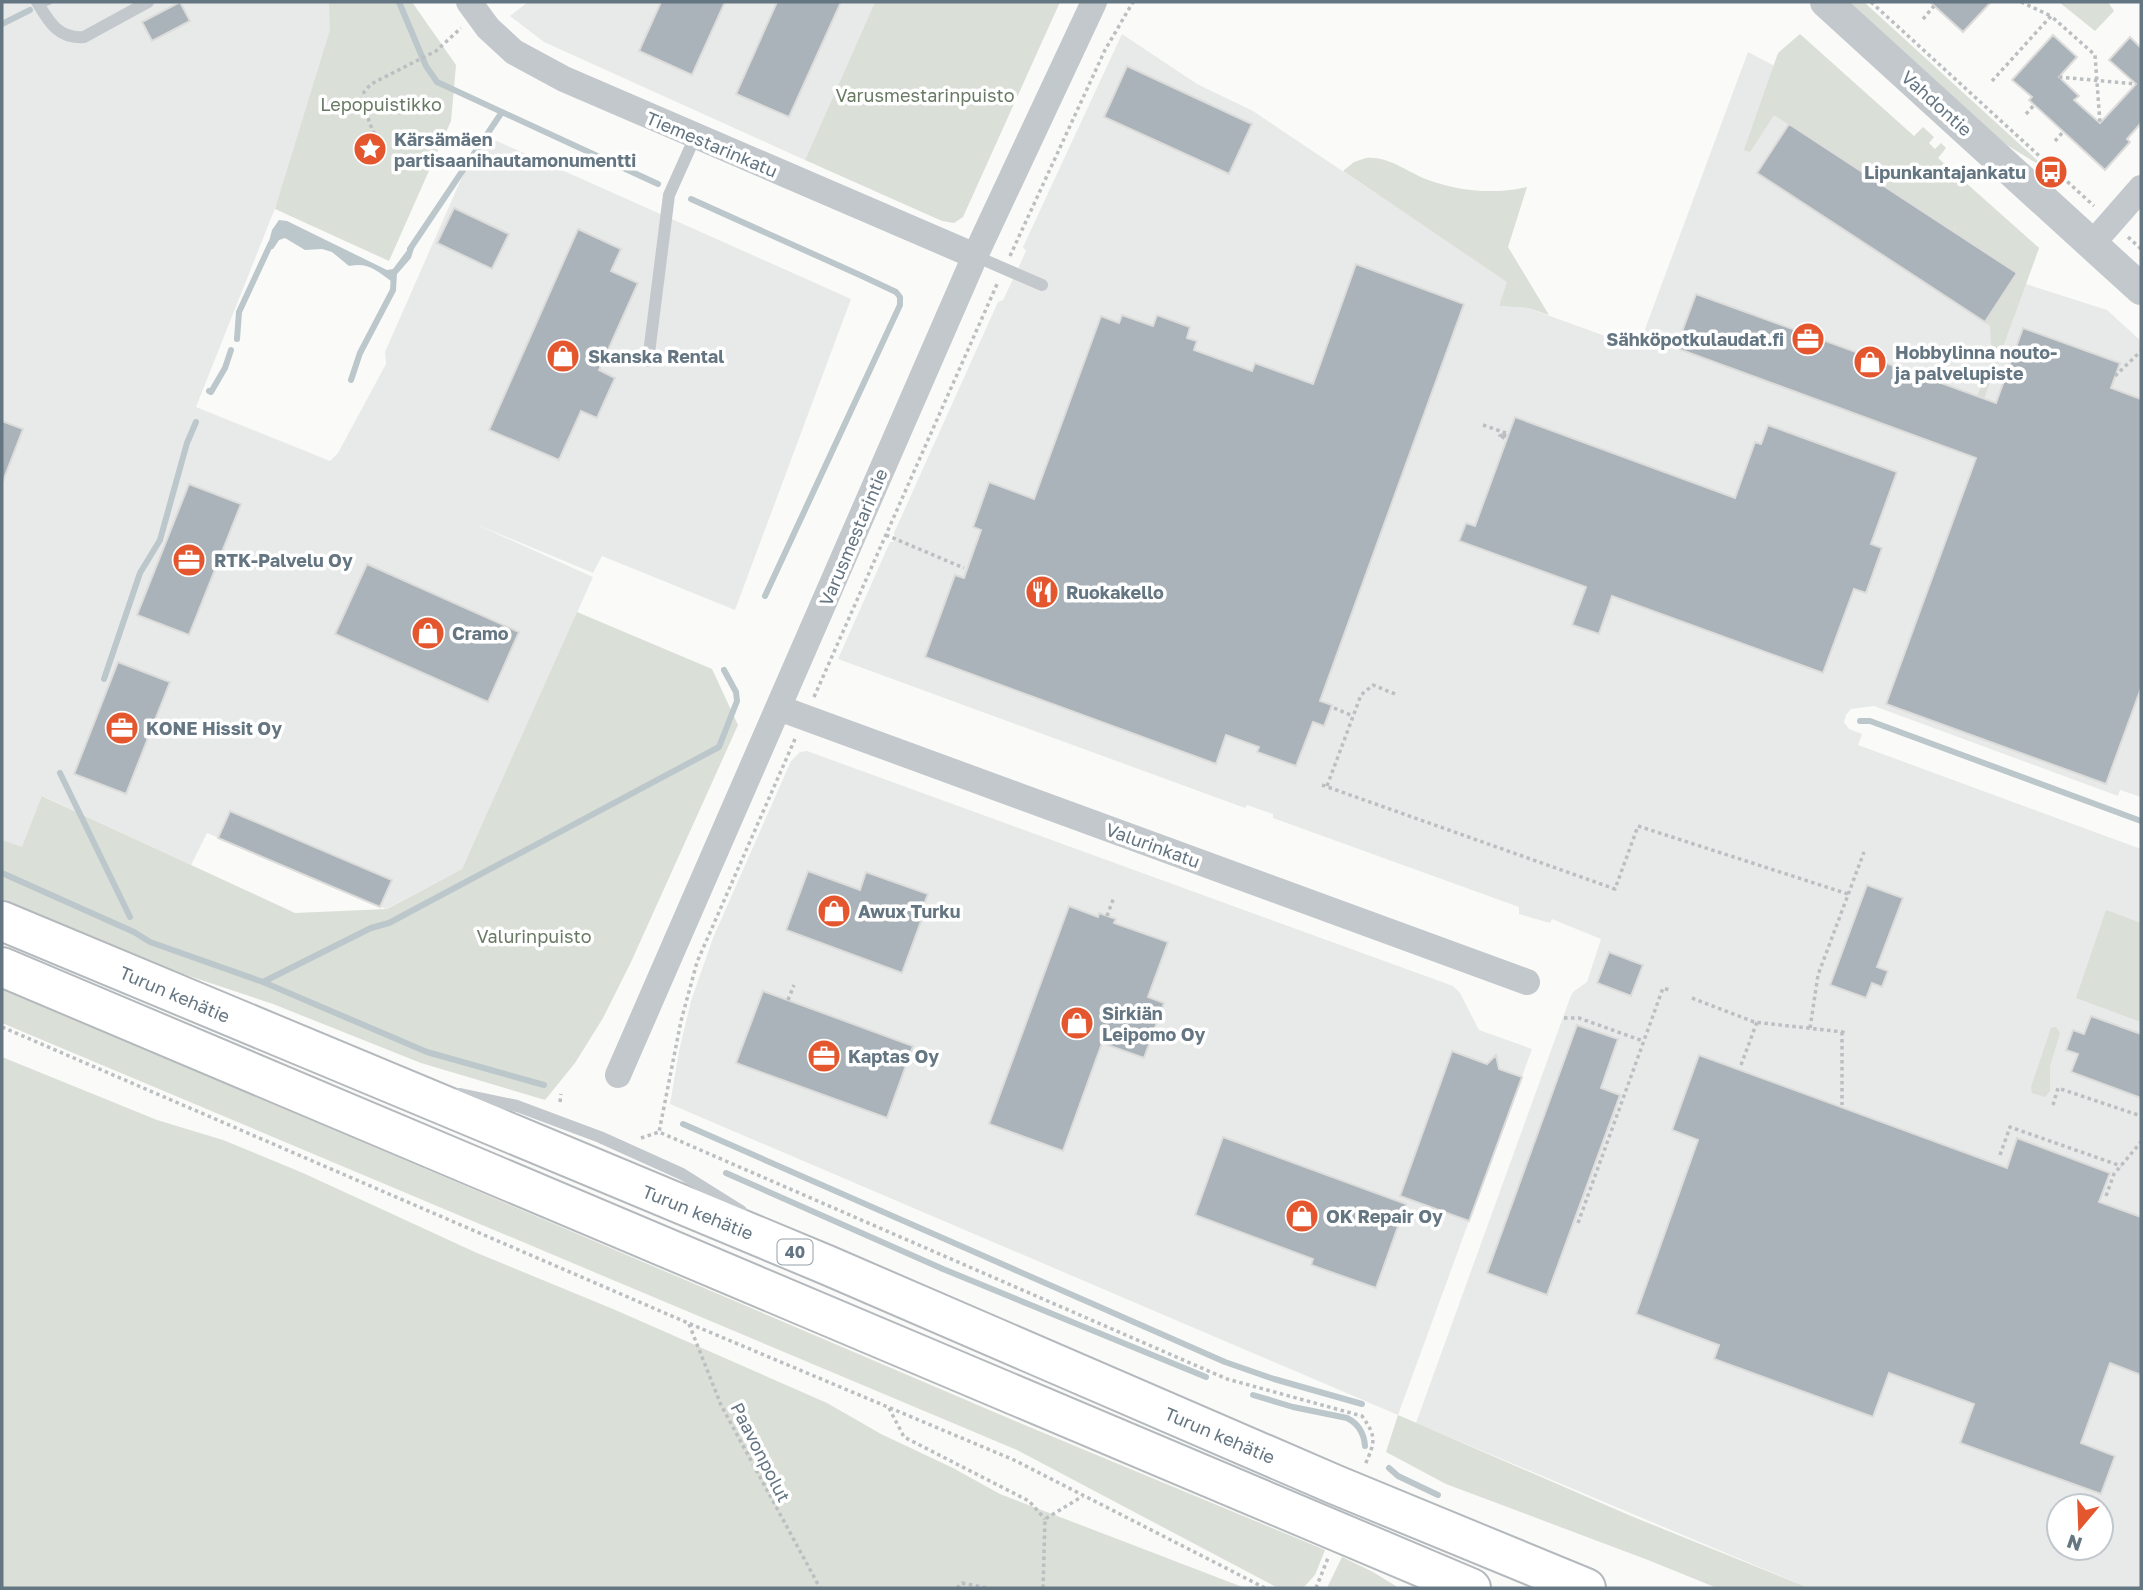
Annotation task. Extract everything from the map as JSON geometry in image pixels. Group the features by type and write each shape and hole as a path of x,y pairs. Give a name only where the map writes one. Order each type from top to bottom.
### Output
{"highway":[{"name":"Turun kehätie","path":"2,921 827,1265 1336,1485 1587,1588"},
{"path":"2,967 1471,1588"}],"street":[{"name":"Varusmestarintie","path":"618,1075 975,256 1094,2"},
{"name":"Vahdontie","path":"1826,2 2102,233 2141,289"},
{"name":"Tiemestarinkatu","path":"472,7 488,28 514,52 564,79 975,256"},
{"path":"2102,233 2139,195"},
{"name":"Valurinkatu","path":"779,708 1527,982"}],"lane":[{"path":"37,2 57,31 75,38 84,37 148,2"},
{"path":"648,361 669,195 695,137"},
{"path":"975,256 1042,285"},
{"path":"367,1075 517,1106 600,1137 682,1174 827,1265"},
{"path":"1386,1554 1422,1581"}],"path":[{"path":"659,1132 681,1021 697,962 1004,268 1105,50 1133,2"},
{"path":"1871,2 2102,233 2141,249"},
{"path":"2021,2 2051,16 2095,55 2100,123"},
{"path":"1923,19 1934,6"},
{"path":"370,149 379,144 369,122 364,92 370,84 436,51 472,7"},
{"path":"1992,81 2051,16"},
{"path":"2059,77 2136,84"},
{"path":"2026,114 2034,105"},
{"path":"2055,141 2063,132"},
{"path":"2115,376 2141,351"},
{"path":"1483,425 1506,433 1505,435"},
{"path":"886,535 964,568"},
{"path":"1395,694 1373,685 1361,695 1324,785 1615,889 1638,825 1848,894"},
{"path":"1334,708 1353,716"},
{"path":"1810,1028 1816,982 1864,852"},
{"path":"1107,916 1114,897"},
{"path":"788,1000 794,985"},
{"path":"1578,1223 1663,988 1669,990"},
{"path":"1692,998 1757,1023 1843,1030 1842,1105"},
{"path":"1564,1018 1579,1018 1643,1041"},
{"path":"1741,1065 1757,1023"},
{"path":"2,1027 688,1323 1014,1460 1265,1588"},
{"path":"2053,1105 2058,1088 2141,1116"},
{"path":"560,1101 561,1094"},
{"path":"2000,1155 2010,1128 2120,1166"},
{"path":"640,1138 659,1132 1227,1379 1362,1416 1371,1429 1374,1443 1362,1473"},
{"path":"2106,1196 2114,1174 2141,1142"},
{"name":"Paavonpolut","path":"688,1323 721,1405 820,1588"},
{"path":"889,1407 904,1437 1029,1501 1045,1519 1043,1588"},
{"path":"1045,1519 1084,1495"},
{"path":"1316,1588 1330,1552"},
{"path":"957,1588 962,1583 987,1588"}],"shaded area":[{"path":"2,2 357,2 196,407 330,461 338,453 386,364 385,352 481,134 851,299 735,610 602,556 593,573 473,523 593,577 462,869 386,909 207,833 191,865 43,796 22,848 2,840"},
{"path":"528,2 875,2 805,160 544,42 510,16"},
{"path":"1122,34 1197,84 1253,111 1508,282 1499,306 1528,308 1638,348 1748,52 1798,78 2039,248 2026,284 2107,310 2141,341 2141,797 2120,790 2118,796 1874,706 1851,709 1844,722 1849,729 1862,734 1858,745 2141,849 2141,1588 1809,1588 1416,1423 1570,998 1573,992 1587,982 1601,939 1552,919 1550,923 1519,914 1519,907 1273,818 1273,814 1247,805 1245,808 838,659 890,542 895,541 894,533 998,302 1003,300 1026,251 1023,247"},
{"path":"279,220 287,221 387,270 393,269 411,245 415,245 411,258 391,281 372,268 349,266 332,252 322,249 305,250 285,238 279,240 273,249 267,249 272,230"},
{"path":"807,751 1453,986 1460,993 1479,1030 1532,1049 1398,1415 670,1104 691,1001 713,938 791,761 800,752"}],"green space":[{"name":"Lepopuistikko","path":"329,2 412,2 456,65 451,121 389,261 275,209 330,30"},
{"name":"Varusmestarinpuisto","path":"875,2 1060,2 963,217 954,223 942,221 805,160"},
{"path":"1845,2 1864,2 2038,161 2036,163 1994,137"},
{"path":"2059,2 2108,2 2114,11 2095,31"},
{"path":"1800,34 1914,136 1923,127 1934,137 1929,143 1935,149 1941,143 1946,148 1938,158 2039,248 1984,399 1977,397 1992,357 1990,326 1985,322 2017,273 1953,231 1957,224 1952,231 1774,115 1750,152 1744,150 1778,53"},
{"path":"1366,158 1389,161 1423,178 1461,189 1501,191 1527,187 1508,247 1549,315 1528,308 1499,306 1507,282 1343,171 1354,162"},
{"name":"Valurinpuisto","path":"577,612 712,669 738,725 603,1018 575,1063 545,1100 421,1063 273,1004 150,963 2,900 2,840 22,847 42,796 295,913 387,909 462,869"},
{"path":"2106,910 2141,923 2141,1022 2076,998"},
{"path":"2,988 1027,1426 1325,1550 1315,1575 1303,1588 1278,1588 1017,1450 2,1023"},
{"path":"2056,1027 2060,1033 2050,1066 2050,1091 2045,1097 2032,1093 2031,1087 2051,1028"},
{"path":"2,1057 157,1120 223,1140 303,1173 477,1253 613,1309 827,1403 881,1434 1000,1494 1245,1588 2,1588"},
{"path":"1398,1415 1631,1516 1809,1588 1717,1588 1446,1484 1386,1452"},
{"path":"1342,1557 1373,1572 1399,1588 1327,1588"}],"building":[{"path":"180,2 190,21 152,41 142,22"},
{"path":"661,2 725,2 692,75 639,51"},
{"path":"777,2 841,2 789,117 736,94"},
{"path":"1930,2 1991,2 1963,32"},
{"path":"2053,35 2077,57 2059,77 2079,96 2074,100 2100,123 2136,84 2109,60 2130,37 2141,48 2141,123 2127,139 2130,142 2105,170 2029,100 2032,97 2012,80"},
{"path":"1127,66 1252,124 1229,174 1104,117"},
{"path":"1789,124 2017,273 1985,322 1757,173"},
{"path":"454,208 509,234 492,269 437,243"},
{"path":"578,229 621,249 611,271 638,283 599,370 615,378 597,418 581,411 559,460 489,430"},
{"path":"1356,264 1464,304 1320,701 1332,705 1324,726 1313,722 1296,766 1257,752 1259,747 1226,735 1216,764 925,657 955,575 964,578 981,530 973,527 989,482 1034,499 1101,316 1119,323 1122,315 1153,326 1157,315 1190,327 1187,338 1197,341 1194,350 1252,371 1255,363 1313,384"},
{"path":"1696,294 1996,403 2023,328 2120,363 2111,388 2141,399 2141,688 2106,784 1886,704 1976,458 1676,348"},
{"path":"1515,417 1735,498 1755,442 1761,444 1768,425 1897,472 1871,544 1882,548 1866,593 1854,589 1823,673 1612,596 1599,634 1572,625 1586,587 1459,541 1466,523 1475,526"},
{"path":"2,421 23,429 3,481 2,481"},
{"path":"189,484 241,504 189,635 137,615"},
{"path":"367,564 519,632 488,702 335,634"},
{"path":"118,662 170,682 126,794 74,774"},
{"path":"230,811 392,880 380,907 218,838"},
{"path":"808,871 860,890 866,872 928,894 921,912 924,913 902,973 786,930"},
{"path":"1867,885 1903,898 1877,967 1888,971 1882,987 1872,983 1866,998 1830,985"},
{"path":"1069,906 1098,917 1099,913 1116,919 1114,923 1168,942 1148,997 1164,1003 1144,1058 1102,1043 1063,1151 989,1124"},
{"path":"1609,952 1643,965 1631,996 1597,983"},
{"path":"763,991 913,1046 887,1118 736,1063"},
{"path":"2091,1016 2141,1034 2141,1098 2071,1072 2078,1054 2066,1050 2073,1030 2084,1034"},
{"path":"1577,1025 1618,1039 1601,1088 1620,1095 1547,1295 1487,1273"},
{"path":"1452,1051 1487,1064 1496,1055 1499,1069 1522,1077 1469,1221 1400,1196"},
{"path":"1699,1055 2007,1168 2017,1138 2110,1173 2099,1202 2141,1217 2141,1375 2110,1363 2081,1443 2115,1456 2102,1492 1960,1443 1974,1404 1889,1373 1873,1417 1714,1359 1719,1345 1636,1314 1698,1140 1672,1130"},
{"path":"1223,1137 1406,1204 1376,1288 1311,1265 1313,1259 1195,1215"}],"waterway":[{"path":"399,2 426,66 437,82 658,184"},
{"path":"2,24 30,10"},
{"path":"410,249 502,112"},
{"path":"691,199 862,276 896,292 900,297 900,305 765,596"},
{"path":"237,339 239,312 271,243"},
{"path":"351,380 360,353 393,290 394,273"},
{"path":"209,391 211,392 225,368 231,350"},
{"path":"104,679 140,573 160,540 187,443 196,422"},
{"path":"544,1085 427,1052 263,982 371,928 389,923 719,747 737,701 736,692 724,670"},
{"path":"1860,721 1870,721 2141,821"},
{"path":"60,773 130,917"},
{"path":"2,873 134,932 150,942 263,982"},
{"path":"683,1124 1225,1362 1362,1404"},
{"path":"726,1173 943,1269 1206,1377"},
{"path":"1253,1395 1293,1407 1347,1418 1360,1429 1365,1446"},
{"path":"1389,1468 1398,1476 1438,1495"}],"place":[{"name":"Kärsämäen partisaanihautamonumentti","path":"370,149"},
{"name":"Lipunkantajankatu","path":"2051,172"},
{"name":"Sähköpotkulaudat.fi","path":"1808,339"},
{"name":"Skanska Rental","path":"563,356"},
{"name":"Hobbylinna nouto- ja palvelupiste","path":"1870,362"},
{"name":"RTK-Palvelu Oy","path":"189,560"},
{"name":"Ruokakello","path":"1042,592"},
{"name":"Cramo","path":"428,633"},
{"name":"KONE Hissit Oy","path":"122,728"},
{"name":"Awux Turku","path":"834,911"},
{"name":"Sirkiän Leipomo Oy","path":"1077,1023"},
{"name":"Kaptas Oy","path":"824,1056"},
{"name":"OK Repair Oy","path":"1302,1216"}]}
